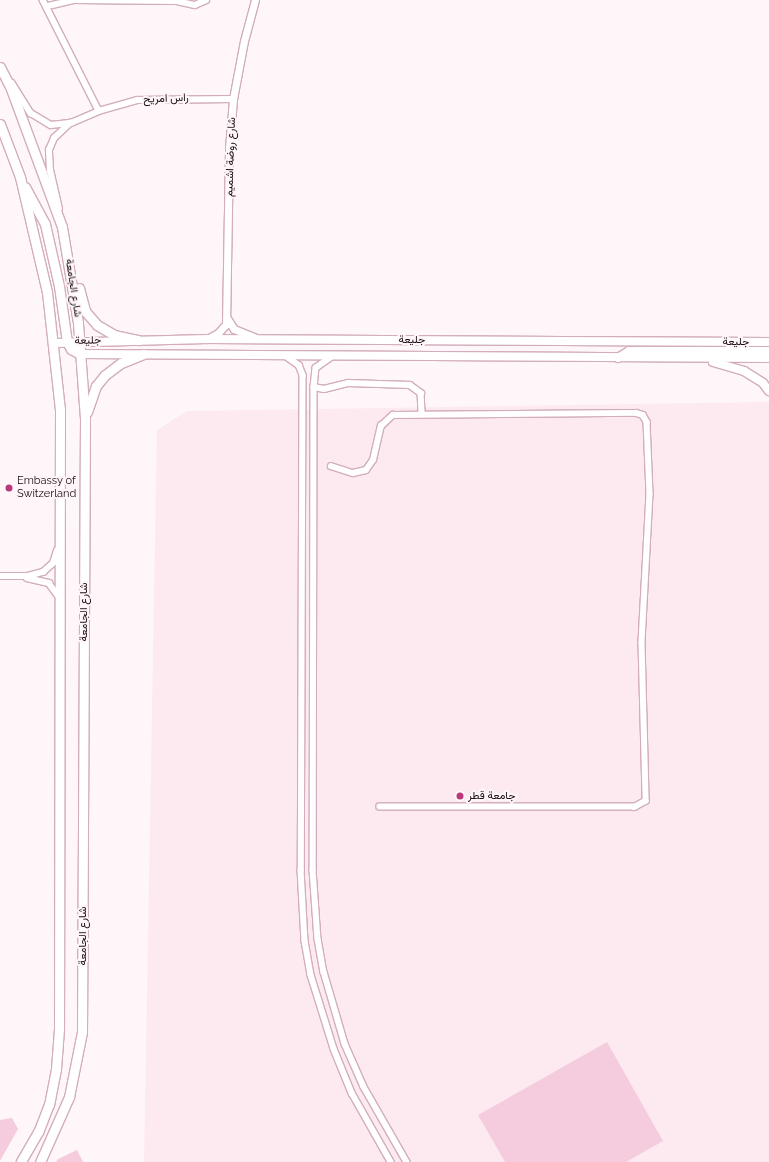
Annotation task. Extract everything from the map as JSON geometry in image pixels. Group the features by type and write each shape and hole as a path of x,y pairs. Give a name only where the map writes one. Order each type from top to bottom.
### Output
{"main road":[{"name":"شارع الجامعة","path":"1,70 62,227 72,279 80,341 85,419 82,1032 69,1097 40,1162"},
{"path":"0,124 20,177 45,224 59,286 67,342 71,349 80,354"},
{"path":"20,177 47,292 55,343 60,409 61,617 58,1050 49,1104 27,1153 21,1162"},
{"path":"72,279 77,284 85,311 92,322 114,335 138,340"},
{"name":"جليعة","path":"55,343 80,341 207,339 769,342"},
{"path":"618,358 629,351 769,351"},
{"name":"جليعة","path":"80,354 702,359 769,358"},
{"path":"85,419 92,394 99,380 115,367 143,354"},
{"path":"702,359 744,371 763,383 769,391"},
{"path":"17,1162 27,1153"}],"street":[{"path":"44,0 99,110"},
{"path":"48,6 75,0 177,1 195,5 206,0"},
{"name":"شارع روضة اشميم","path":"227,317 229,148 233,99 244,41 255,0"},
{"name":"راس امريح","path":"1,70 36,118 50,125 71,123"},
{"name":"راس امريح","path":"62,227 62,221 50,171 49,150 57,135 71,123 99,110 137,100 155,98 233,99"},
{"path":"207,339 223,329 227,317"},
{"path":"227,317 234,329 260,339"},
{"path":"286,356 301,368 301,870 305,941 311,975 334,1049 352,1093 391,1162"},
{"path":"335,356 324,361 316,368 313,400 313,870 318,939 324,972 345,1044 364,1088 407,1162"},
{"path":"314,387 324,389 348,383 410,384 421,393 422,414"},
{"path":"302,399 308,397 313,400"},
{"path":"331,466 353,473 366,470 372,464 381,426 386,419 398,415 629,413 641,414 645,417 650,462 642,643 647,798 641,806 635,807 380,807"},
{"path":"0,576 33,575 48,569 55,557 60,535"},
{"path":"17,576 49,583 58,596 61,617"}],"shaded area":[{"name":"جامعة قطر","path":"769,402 769,1162 144,1162 157,430 187,411"},
{"path":"607,1042 663,1141 626,1162 505,1162 478,1115"},
{"path":"12,1118 18,1129 0,1161 0,1120"},
{"path":"77,1150 83,1162 56,1162 58,1159"}],"place":[{"name":"Embassy of Switzerland","path":"9,488"},
{"name":"جامعة قطر","path":"460,796"}]}
